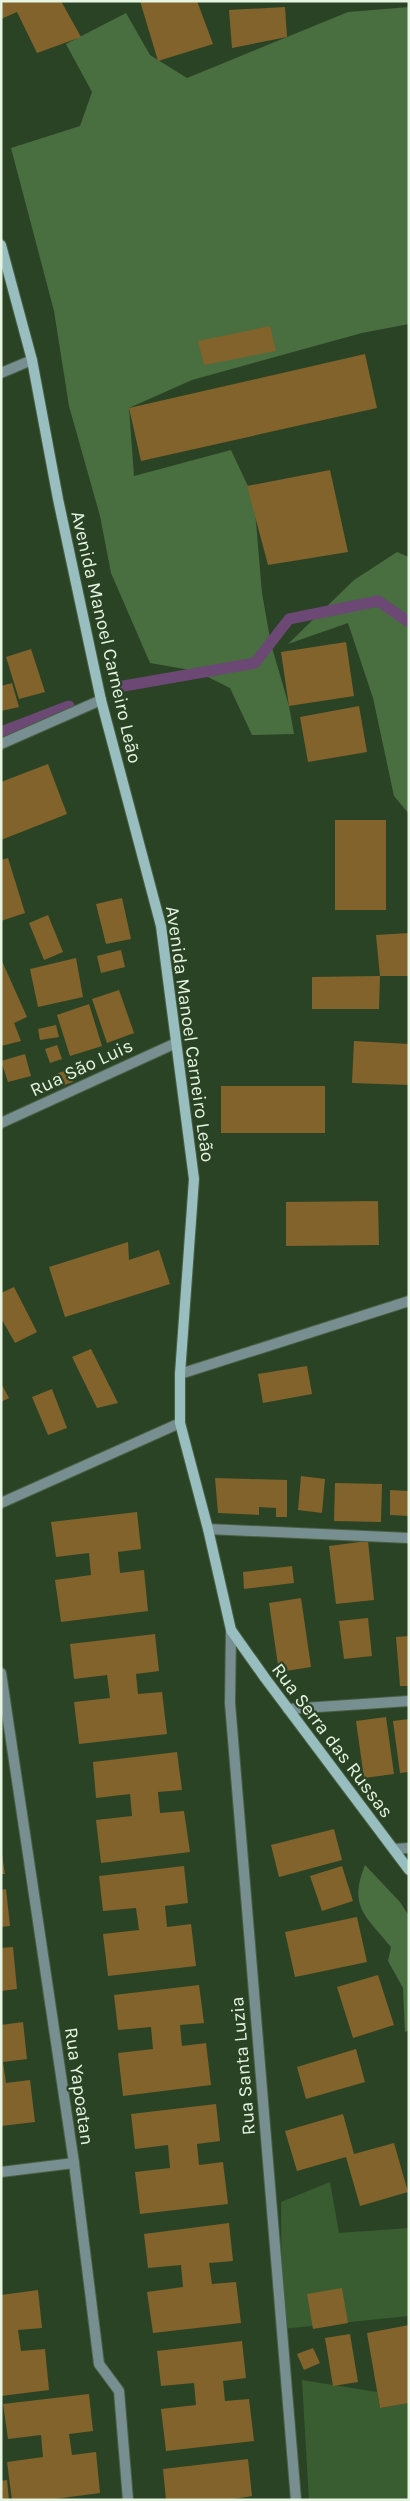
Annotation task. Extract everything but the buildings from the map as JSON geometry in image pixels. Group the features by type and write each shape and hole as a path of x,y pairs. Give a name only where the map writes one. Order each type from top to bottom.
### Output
{"main road":[{"name":"Avenida Manoel Carneiro Leão","path":"1,245 32,360 58,499 101,700 161,926 194,1179 180,1374 180,1423 208,1529 231,1630"},
{"name":"Rua Serra das Russas","path":"231,1630 409,1870"}],"street":[{"path":"1,373 32,360"},
{"path":"1,744 101,700"},
{"name":"Rua São Luis","path":"1,1123 176,1043"},
{"path":"180,1374 409,1301"},
{"path":"1,1503 180,1423"},
{"path":"208,1529 409,1538"},
{"name":"Rua Santa Luzia","path":"231,1630 230,1703 296,2500"},
{"name":"Rua Yapoatan","path":"1,1673 74,2164 99,2364 119,2391 128,2500"},
{"path":"288,1709 409,1701"},
{"path":"394,1849 409,1848"},
{"path":"1,2172 74,2164"}],"green space":[{"path":"409,7 409,324 362,333 192,380 129,408 134,476 231,450 254,499 262,593 271,644 289,706 294,734 252,735 230,688 196,671 150,663 111,573 100,516 69,406 54,311 11,148 80,126 92,92 66,44 126,13 150,55 187,78 348,12"},
{"path":"397,552 409,557 409,814 394,796 373,698 348,623 288,644 354,580"},
{"path":"365,1865 400,1902 409,1916 409,2030 405,2032 403,1988 388,1961 391,1947 367,1919 359,1901 360,1879"},
{"path":"330,2182 339,2233 409,2228 409,2316 282,2329 281,2202"},
{"path":"302,2380 377,2392 380,2408 409,2403 409,2500 309,2500"}],"waterway":[{"path":"118,687 255,663 289,619 378,601 409,622"},
{"path":"1,732 69,706"}]}
